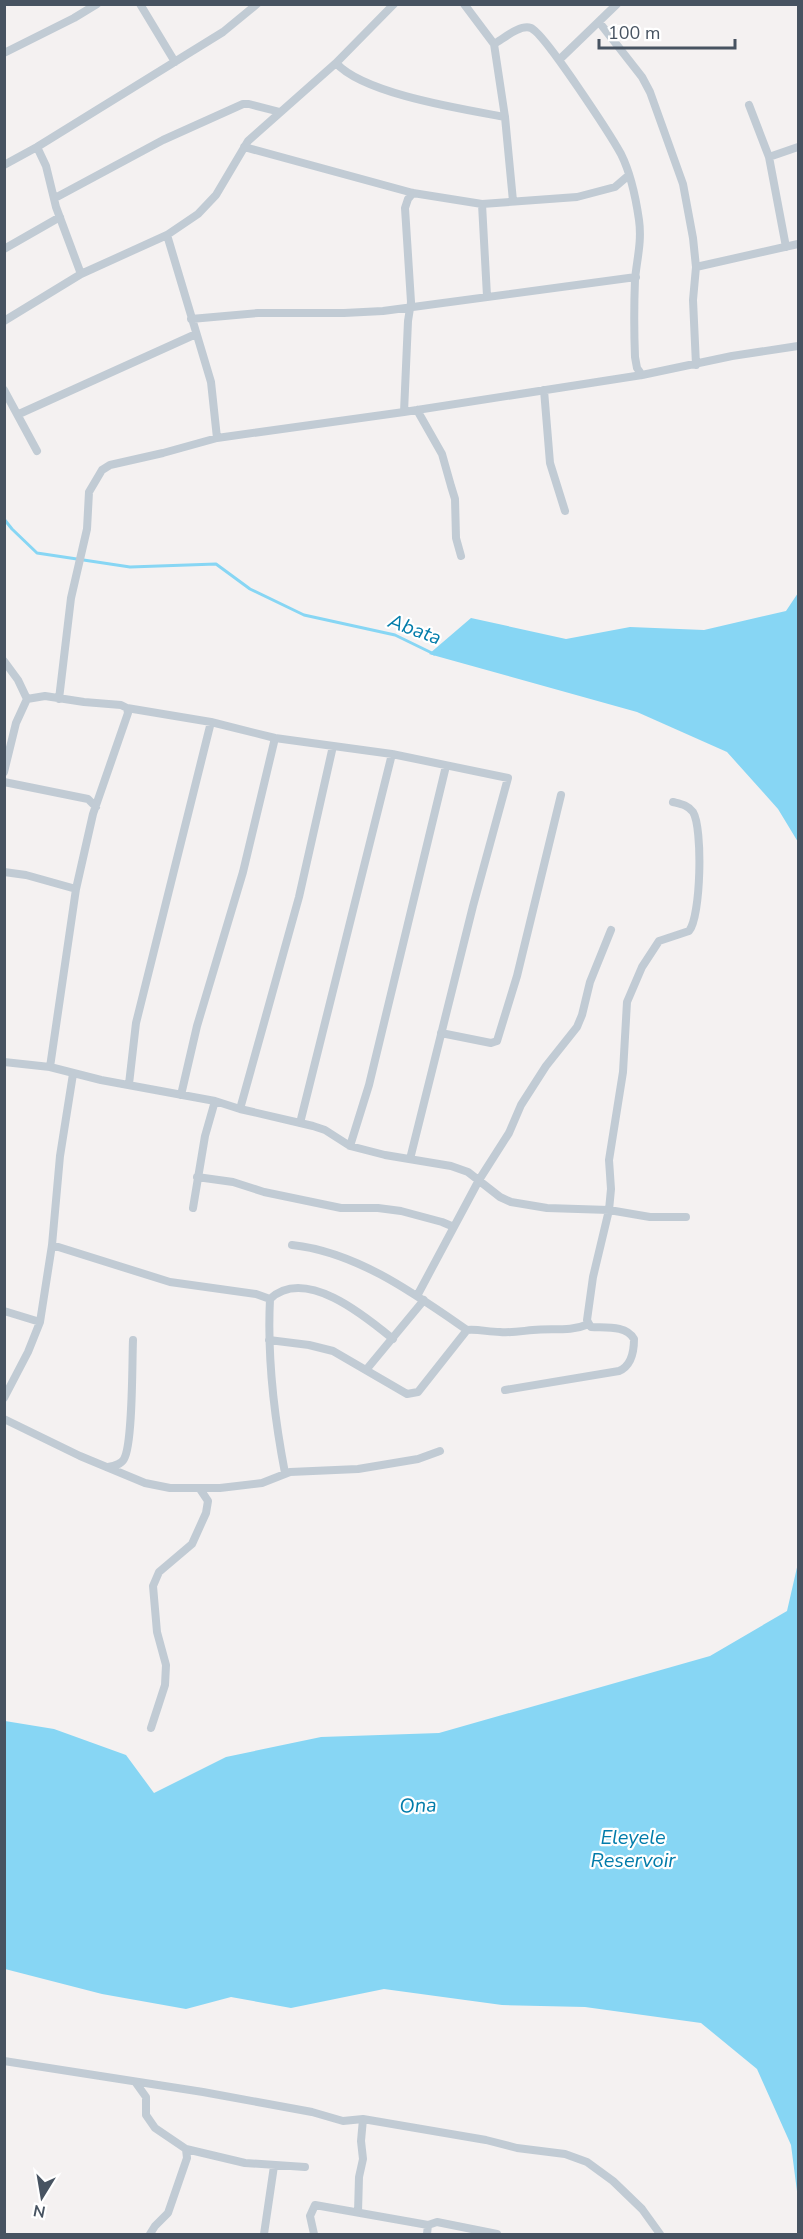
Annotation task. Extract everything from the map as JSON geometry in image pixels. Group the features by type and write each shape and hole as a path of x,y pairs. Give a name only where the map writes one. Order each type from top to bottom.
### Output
{"street":[{"path":"4,53 97,4"},
{"path":"140,4 175,62"},
{"path":"4,165 236,24 257,4"},
{"path":"4,321 81,274 167,235 208,204 248,141 336,63 394,4"},
{"path":"464,4 494,44 505,117 513,201"},
{"path":"559,60 617,4"},
{"path":"599,22 642,77 655,103 685,190 696,267 693,300 696,365"},
{"path":"494,44 523,27 529,27 544,40 559,60 621,154 629,175 639,222 634,357 642,375"},
{"path":"336,63 345,72 359,80 380,88 439,104 505,117"},
{"path":"55,198 163,140 243,104 280,112"},
{"path":"749,105 770,157 786,247"},
{"path":"37,147 46,166 60,218 81,274"},
{"path":"244,147 413,193 482,204 577,196 603,191 615,187 629,175"},
{"path":"770,157 798,147"},
{"path":"404,412 408,321 411,307 405,208 413,193"},
{"path":"482,204 487,296"},
{"path":"4,249 60,218"},
{"path":"167,235 212,382 217,438"},
{"path":"696,267 798,244"},
{"path":"191,319 258,313 344,313 411,307 636,277"},
{"path":"19,414 196,334"},
{"path":"59,699 71,598 87,529 89,492 102,471 110,465 217,438 642,375 732,356 798,346"},
{"path":"4,390 37,451"},
{"path":"544,390 550,463 565,511"},
{"path":"417,410 441,454 455,499 456,538 461,556"},
{"path":"4,661 18,680 27,699 16,723 4,772"},
{"path":"27,699 45,696 121,705 127,708 212,722 275,738 392,754 507,778 410,1159"},
{"path":"50,1067 76,889 96,807 129,713 127,708"},
{"path":"129,1084 136,1023 212,722"},
{"path":"182,1095 197,1026 243,872 275,738"},
{"path":"240,1109 294,916 333,746"},
{"path":"300,1123 392,754"},
{"path":"350,1146 369,1086 446,765"},
{"path":"4,783 88,799 96,807"},
{"path":"441,1033 492,1043 497,1041 517,976 561,795"},
{"path":"505,1390 619,1371 626,1368 630,1362 634,1343 629,1332 623,1329 591,1327 587,1320 593,1277 609,1210 611,1189 609,1160 623,1072 627,1002 635,980 651,951 665,938 689,931 696,918 698,822 692,811 685,805 673,802"},
{"path":"4,872 26,875 76,889"},
{"path":"366,1370 393,1339 420,1298 454,1227 508,1133 521,1105 535,1082 577,1027 590,982 610,930"},
{"path":"4,1062 50,1067 73,1074 215,1101 300,1123 325,1130 350,1146 451,1166 468,1172 500,1197 525,1206 609,1210 650,1217 686,1217"},
{"path":"4,1398 28,1352 40,1322 52,1245 60,1156 73,1074"},
{"path":"193,1208 205,1136 215,1101"},
{"path":"197,1177 233,1182 264,1192 341,1208 378,1208 401,1211 454,1227"},
{"path":"52,1245 170,1282 256,1294 270,1299"},
{"path":"292,1245 327,1251 420,1298 467,1330 516,1333 533,1330 568,1330 589,1324"},
{"path":"285,1473 277,1431 269,1340 270,1299 287,1289 323,1292 367,1317 393,1339"},
{"path":"4,1311 40,1322"},
{"path":"269,1340 309,1345 333,1351 407,1394 418,1392 467,1330"},
{"path":"107,1467 119,1464 124,1459 128,1442 133,1340"},
{"path":"4,1419 80,1456 155,1486 200,1489 262,1483 274,1480 285,1473 358,1469 418,1459 440,1451"},
{"path":"151,1728 165,1685 165,1665 157,1632 153,1586 159,1572 192,1544 206,1513 208,1501 200,1489"},
{"path":"4,2061 203,2092 312,2112 343,2121 363,2119 486,2140 517,2148 565,2154 587,2162 613,2181 642,2209 660,2235"},
{"path":"136,2083 146,2097 146,2115 155,2128 186,2149 245,2163 305,2167"},
{"path":"358,2212 359,2177 363,2159 361,2141 363,2119"},
{"path":"150,2235 172,2205 187,2158 186,2149"},
{"path":"264,2235 274,2166"},
{"path":"314,2235 310,2216 315,2205 358,2212 427,2230 437,2222 497,2235"}],"water":[{"path":"798,593 798,842 778,809 727,752 637,712 429,654 471,618 566,639 630,627 704,630 786,611"},
{"name":"Eleyele Reservoir","path":"798,1563 798,2199 791,2145 757,2069 701,2023 585,2007 502,2005 384,1989 291,2008 231,1997 186,2009 102,1994 5,1969 5,1721 54,1729 126,1755 154,1793 226,1757 321,1737 439,1733 710,1656 787,1611"}],"waterway":[{"name":"Abata","path":"4,519 37,553 130,567 216,564 250,589 304,615 395,635 434,654"}],"water label":[{"name":"Ona","path":"418,1805"}]}
